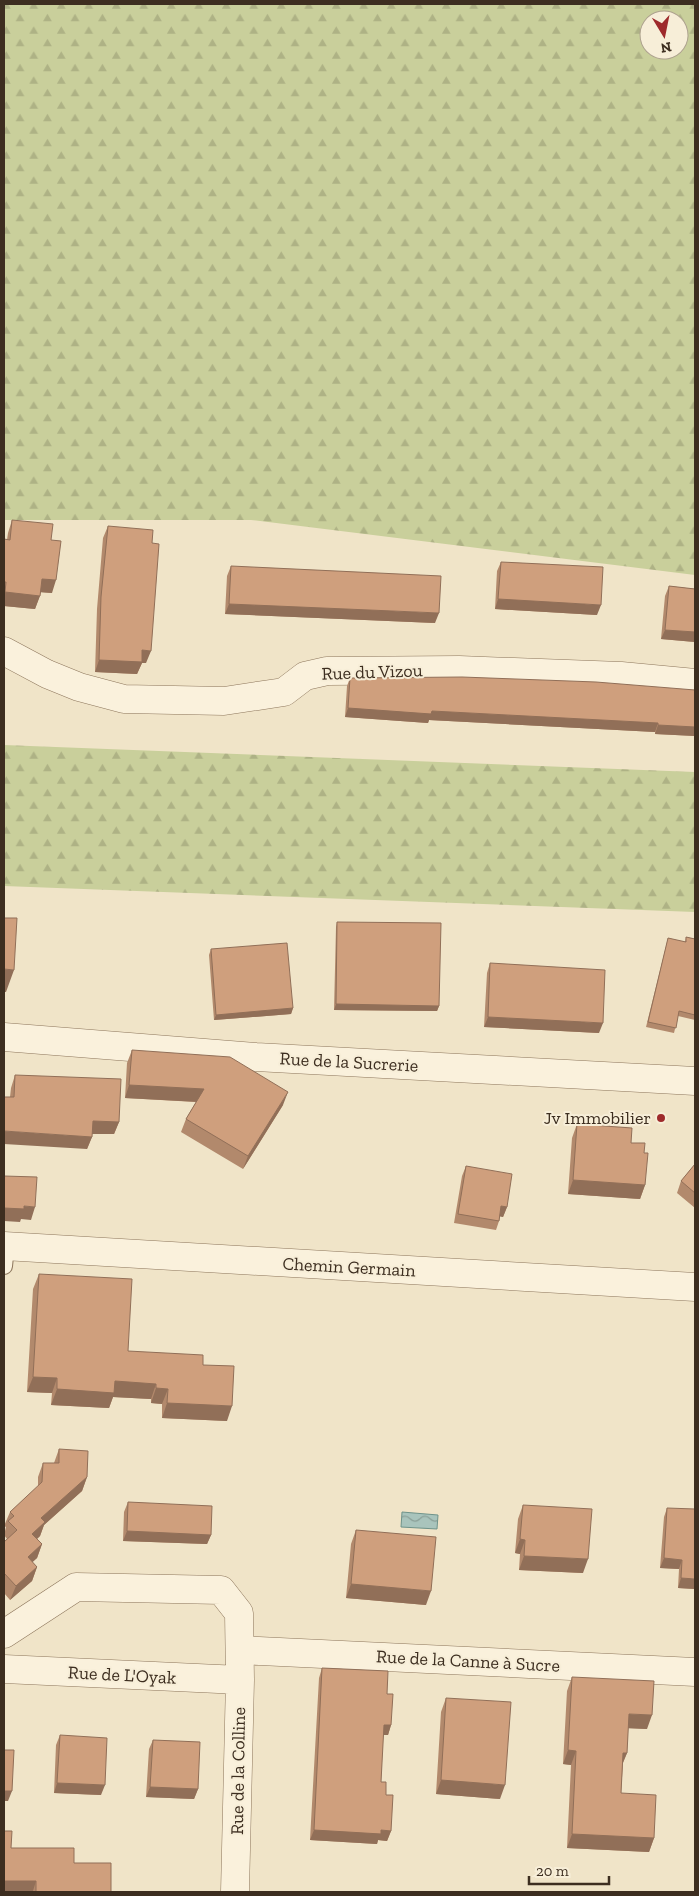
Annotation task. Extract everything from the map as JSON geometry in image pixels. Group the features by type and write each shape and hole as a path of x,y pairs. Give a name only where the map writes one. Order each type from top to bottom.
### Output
{"street":[{"name":"Rue du Vizou","path":"4,651 47,674 79,687 124,700 224,701 284,692 305,676 328,671 459,670 621,676 695,683"},
{"name":"Rue de la Sucrerie","path":"4,1037 256,1057 695,1081"},
{"name":"Chemin Germain","path":"5,1253 695,1287"},
{"name":"Rue de la Colline","path":"4,1634 76,1587 220,1590 239,1613 240,1680 235,1892"},
{"name":"Rue de la Canne à Sucre","path":"240,1650 695,1672"},
{"name":"Rue de L'Oyak","path":"4,1669 240,1680"}],"green space":[{"path":"4,4 695,4 695,575 251,520 4,520"},
{"path":"4,745 695,772 695,912 4,886"}],"water":[{"path":"402,1512 438,1515 437,1529 401,1527"}],"building":[{"path":"12,520 53,524 51,540 61,541 56,580 42,579 40,596 5,592 4,539 10,540"},
{"path":"108,526 153,530 152,543 159,544 151,651 142,650 142,662 99,660 101,597"},
{"path":"501,562 603,567 601,605 498,599"},
{"path":"231,566 441,576 439,613 229,604"},
{"path":"669,586 695,589 695,632 665,630"},
{"path":"462,677 596,682 695,690 695,727 658,725 658,723 432,711 431,714 348,708 350,678"},
{"path":"4,918 17,918 14,970 4,969"},
{"path":"337,922 441,923 439,1006 336,1004"},
{"path":"686,937 695,939 695,1015 679,1011 676,1028 648,1022 668,938 686,942"},
{"path":"287,943 293,1008 216,1015 211,949"},
{"path":"490,963 605,970 603,1023 488,1017"},
{"path":"132,1050 230,1057 288,1092 248,1156 186,1119 204,1089 129,1085"},
{"path":"15,1075 121,1079 119,1122 93,1121 92,1137 4,1131 4,1097 14,1097"},
{"path":"577,1124 632,1128 631,1143 645,1143 644,1153 648,1153 645,1185 573,1180"},
{"path":"695,1164 695,1193 681,1181"},
{"path":"466,1166 512,1174 507,1207 501,1206 499,1221 458,1214"},
{"path":"4,1176 37,1177 35,1207 24,1206 24,1209 4,1208"},
{"path":"39,1274 132,1279 128,1351 203,1355 203,1365 234,1366 232,1406 167,1403 168,1389 156,1388 156,1384 115,1381 114,1393 57,1389 57,1378 33,1377"},
{"path":"59,1449 88,1451 87,1477 41,1518 45,1522 32,1534 42,1544 28,1557 37,1567 16,1586 4,1573 4,1542 17,1530 8,1521 14,1516 10,1512 42,1482 43,1463 59,1463"},
{"path":"128,1502 212,1506 211,1535 127,1531"},
{"path":"523,1505 592,1509 588,1559 524,1556 525,1540 520,1539"},
{"path":"667,1508 695,1509 695,1579 681,1578 682,1560 664,1558"},
{"path":"356,1530 436,1537 431,1591 351,1584"},
{"path":"322,1668 388,1671 387,1694 393,1694 391,1725 384,1725 381,1782 386,1782 386,1795 393,1795 391,1831 381,1830 381,1834 314,1830"},
{"path":"572,1677 654,1681 652,1715 629,1714 627,1753 623,1753 621,1793 656,1795 654,1838 572,1834 576,1751 568,1750"},
{"path":"446,1698 511,1702 505,1785 441,1780"},
{"path":"60,1735 107,1738 105,1785 57,1783"},
{"path":"153,1740 200,1742 198,1789 150,1787"},
{"path":"4,1750 14,1750 12,1791 4,1791"},
{"path":"4,1831 12,1831 11,1848 74,1848 74,1863 111,1863 111,1892 36,1892 36,1881 4,1881"}],"place":[{"name":"Jv Immobilier","path":"661,1118"}]}
